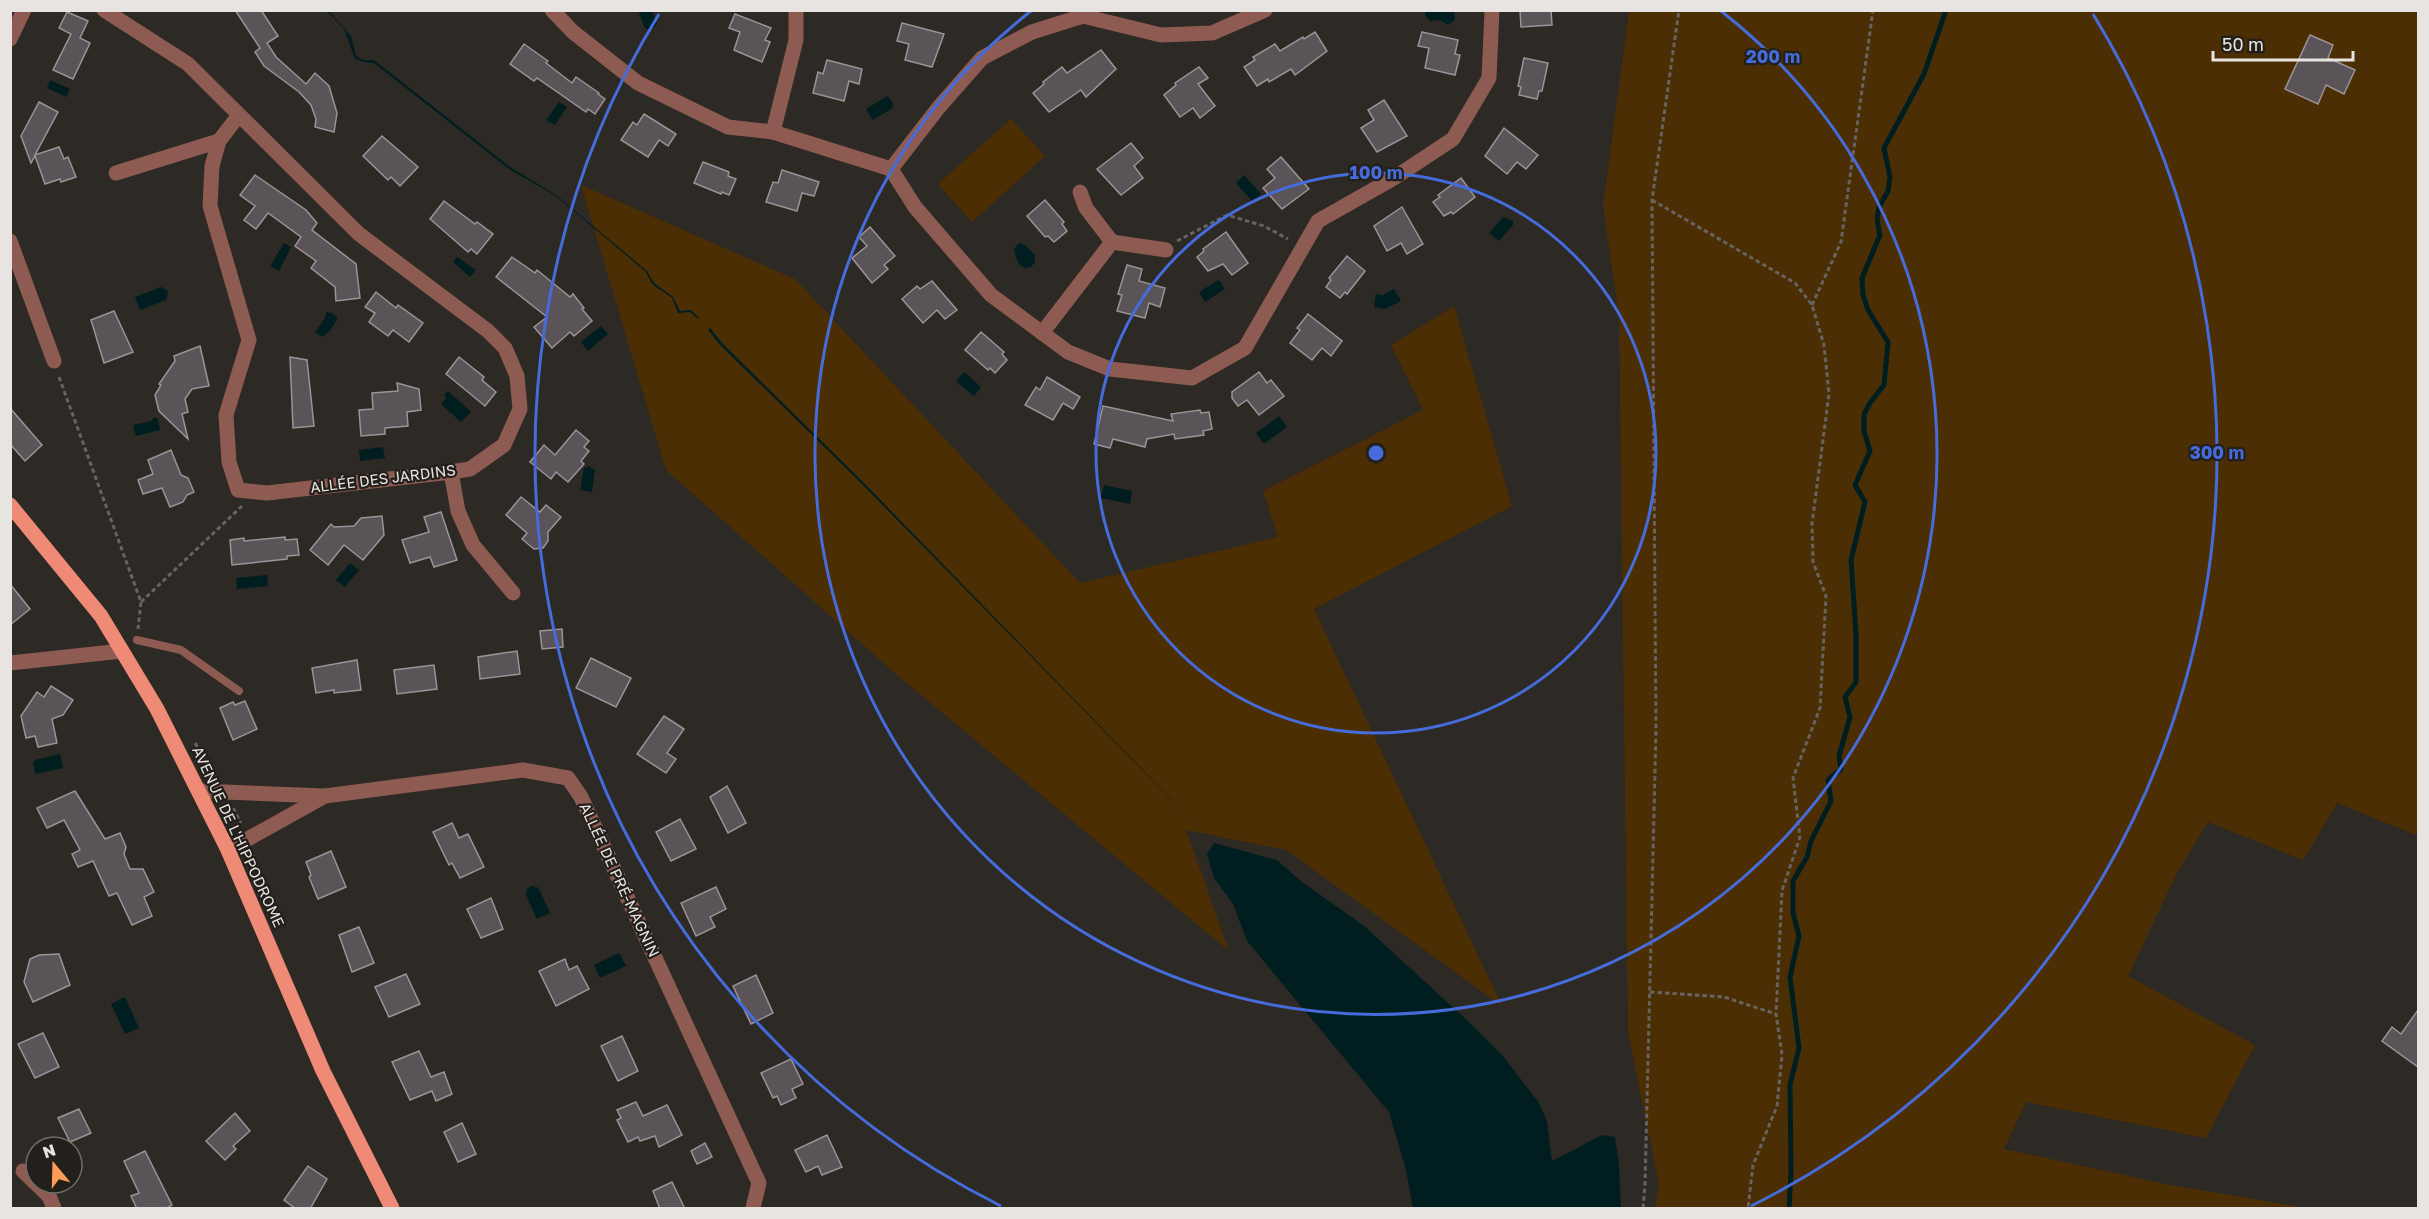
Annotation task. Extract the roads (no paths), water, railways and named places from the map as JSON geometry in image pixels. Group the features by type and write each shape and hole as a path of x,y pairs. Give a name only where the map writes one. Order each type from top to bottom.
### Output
{"main road":[{"name":"AVENUE DE L'HIPPODROME","path":"10,505 101,616 157,710 228,850 323,1071 392,1209"}],"street":[{"path":"10,39 24,10"},
{"name":"ALLÉE DES JARDINS","path":"104,10 188,64 360,234 488,332 505,348 517,376 520,409 504,445 470,469 267,493 238,490 229,462 226,415 249,339 210,206 212,166 219,141"},
{"path":"552,10 573,32 638,83 728,127 773,132 891,169 915,207 991,295 1068,352 1110,369 1192,378 1245,348 1318,221 1394,178 1453,139 1489,78 1492,10"},
{"path":"773,132 796,39 796,10"},
{"path":"891,169 939,106 982,58 1032,32 1083,13 1161,34 1212,33 1265,10"},
{"path":"116,173 219,141 239,115"},
{"path":"1080,192 1086,208 1112,242 1166,250"},
{"path":"10,242 54,361"},
{"path":"1042,333 1112,242"},
{"path":"451,472 458,511 473,545 513,593"},
{"path":"10,663 122,651"},
{"name":"ALLÉE DE PRÉ-MAGNIN","path":"200,791 325,796 523,770 568,778 581,797 759,1183 753,1209"},
{"name":"ALLÉE DE PRÉ-MAGNIN","path":"228,850 325,796"},
{"path":"23,1171 48,1196 54,1209"}],"lane":[{"path":"137,640 181,650 238,691"}],"water":[{"path":"327,11 351,36 356,56 364,60 374,60 510,167 556,195 647,271 654,283 673,297 680,311 691,310 699,318 690,312 678,313 672,298 652,284 646,272 556,196 509,169 374,63 355,59 344,29"},
{"path":"638,11 652,11 657,23 654,28 649,30 645,28"},
{"path":"1426,11 1454,11 1455,20 1448,25 1440,20 1430,21 1425,15"},
{"path":"50,80 70,89 66,97 47,88"},
{"path":"887,96 892,101 893,108 873,120 866,109"},
{"path":"559,102 567,107 555,125 546,120"},
{"path":"1244,175 1261,194 1252,201 1236,183"},
{"path":"1503,217 1513,221 1513,225 1499,241 1489,233"},
{"path":"284,243 291,247 279,271 270,266"},
{"path":"1019,243 1025,245 1035,255 1035,262 1031,267 1021,266 1017,260 1014,249"},
{"path":"457,257 476,270 470,277 453,262"},
{"path":"1219,280 1225,289 1205,302 1199,292"},
{"path":"161,287 168,291 166,300 140,310 135,297"},
{"path":"1394,289 1401,301 1385,309 1374,307 1376,294 1383,295"},
{"path":"326,312 338,318 330,331 322,337 315,332 325,318"},
{"path":"601,326 608,334 588,351 581,342"},
{"path":"710,328 723,344 860,479 1214,843 858,480 721,346 708,330"},
{"path":"964,372 981,387 974,396 956,381"},
{"path":"448,391 471,412 461,422 441,404"},
{"path":"1279,416 1287,427 1264,444 1256,433"},
{"path":"154,417 158,419 160,430 136,436 133,425 151,421"},
{"path":"383,447 385,458 360,461 359,450"},
{"path":"589,466 595,470 592,492 580,490 584,468"},
{"path":"1104,485 1132,491 1130,504 1101,498"},
{"path":"350,563 359,570 345,587 336,580"},
{"path":"267,575 268,586 237,589 236,578"},
{"path":"60,754 63,768 35,774 33,763 35,760"},
{"path":"1214,843 1277,860 1302,882 1363,925 1470,1023 1503,1056 1539,1103 1547,1121 1552,1161 1602,1135 1615,1137 1621,1208 1413,1208 1406,1170 1389,1112 1247,941 1233,904 1214,878 1207,854"},
{"path":"534,885 535,888 538,887 550,913 537,919 525,893 528,892 526,889"},
{"path":"619,953 626,966 600,978 594,965"},
{"path":"125,997 139,1028 125,1034 111,1004"}],"waterway":[{"path":"1789,1208 1790,1085 1799,1048 1790,977 1799,936 1793,913 1793,881 1807,857 1811,841 1831,801 1828,780 1841,769 1839,756 1850,717 1845,697 1856,682 1856,634 1851,560 1865,502 1855,485 1870,451 1864,431 1864,414 1884,385 1888,342 1868,310 1863,295 1862,278 1880,235 1877,219 1879,207 1888,191 1890,177 1884,148 1924,74 1946,10"}]}
